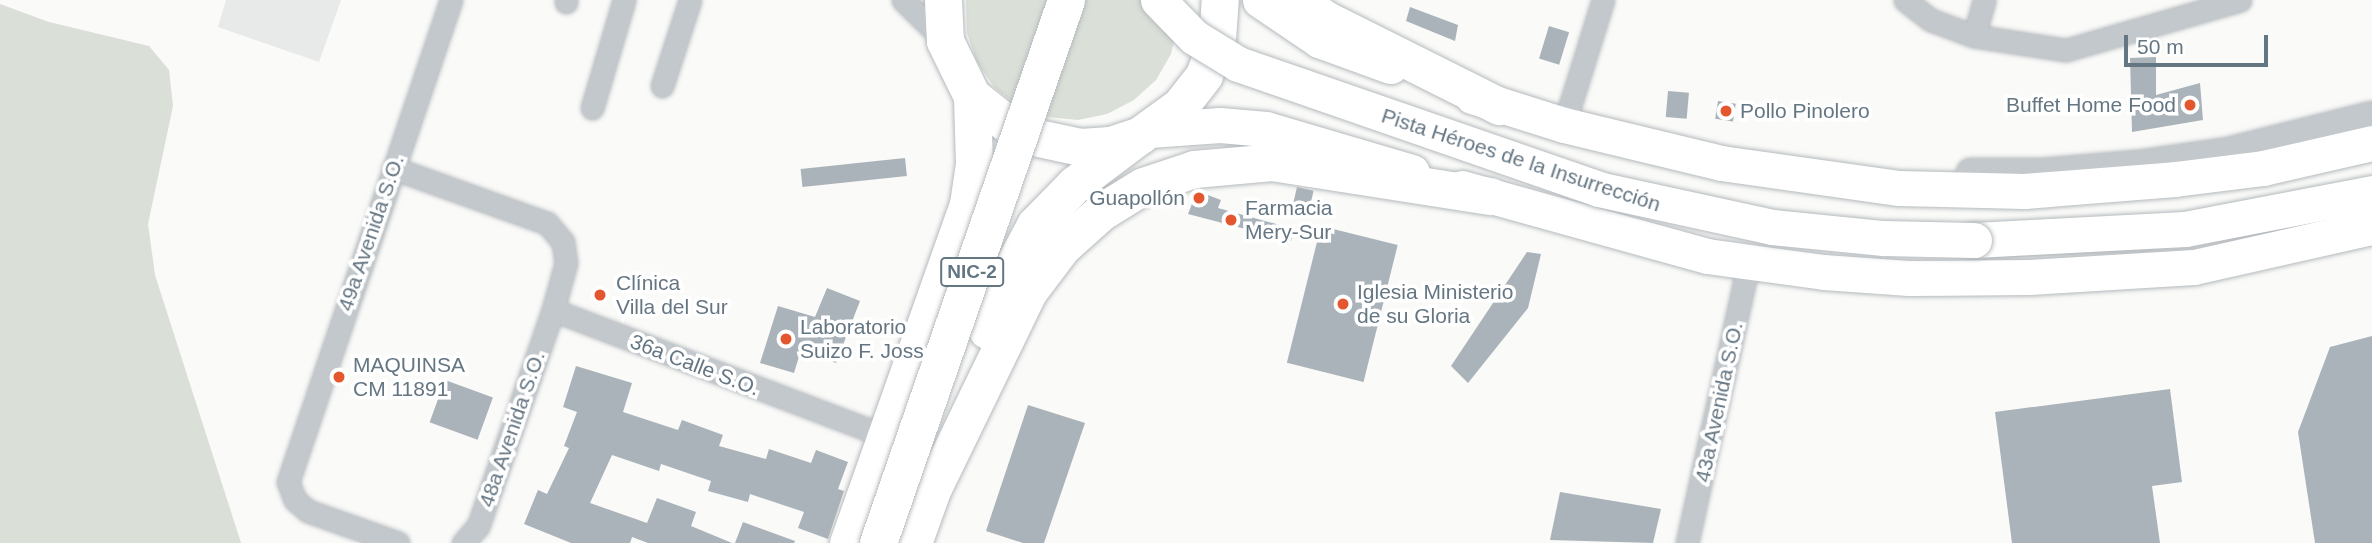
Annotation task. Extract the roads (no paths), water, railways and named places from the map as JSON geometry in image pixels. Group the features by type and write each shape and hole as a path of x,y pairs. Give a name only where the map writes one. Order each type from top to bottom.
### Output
{"highway":[{"name":"NIC-2","path":"943,0 945,41 972,96 1003,123 1049,144 1110,145 1144,132"},
{"name":"NIC-2","path":"878,543 1066,0"},
{"name":"NIC-2","path":"913,543 991,316 1024,242 1075,184 1180,106 1203,75 1217,39 1220,0"},
{"path":"1297,0 1325,19 1499,106"},
{"name":"NIC-2","path":"848,543 968,204 974,164 972,96"},
{"path":"932,490 1028,292 1062,247 1101,212 1143,186 1194,169 1272,162 1490,196"}],"main road":[{"name":"Pista Héroes de la Insurrección","path":"1158,0 1194,37 1238,64 1598,189 1682,211 1785,229 1883,239 1974,240 2185,229 2372,193"},
{"path":"1260,0 1319,40 1499,106 1564,125 1721,163 1899,188 2024,191 2263,168 2372,144"},
{"name":"Pista Héroes de la Insurrección","path":"1144,132 1220,125 1291,133 1490,196 1707,256 1909,278 2113,273 2235,259 2372,227"}],"street":[{"name":"49a Avenida S.O.","path":"398,543 308,511 291,491 290,466 451,0"},
{"path":"592,108 624,0"},
{"path":"662,86 690,0"},
{"path":"903,0 945,41"},
{"path":"1564,125 1603,0"},
{"path":"1905,0 1931,20 1974,36 2066,50 2240,0"},
{"path":"1974,36 1984,0"},
{"path":"1721,163 1899,173 2043,173 2229,152 2372,116"},
{"path":"393,168 547,223 564,242 566,262 553,310"},
{"name":"43a Avenida S.O.","path":"1687,543 1749,262"},
{"name":"36a Calle S.O.","path":"553,310 884,436"},
{"name":"48a Avenida S.O.","path":"463,543 478,526 553,310"}],"place":[{"name":"Buffet Home Food","path":"2190,105"},
{"name":"Pollo Pinolero","path":"1726,111"},
{"name":"Guapollón","path":"1199,198"},
{"name":"Farmacia Mery-Sur","path":"1231,220"},
{"name":"Clínica Villa del Sur","path":"600,295"},
{"name":"Iglesia Ministerio de su Gloria","path":"1343,304"},
{"name":"Laboratorio Suizo F. Joss","path":"786,339"},
{"name":"MAQUINSA CM 11891","path":"339,377"}]}
